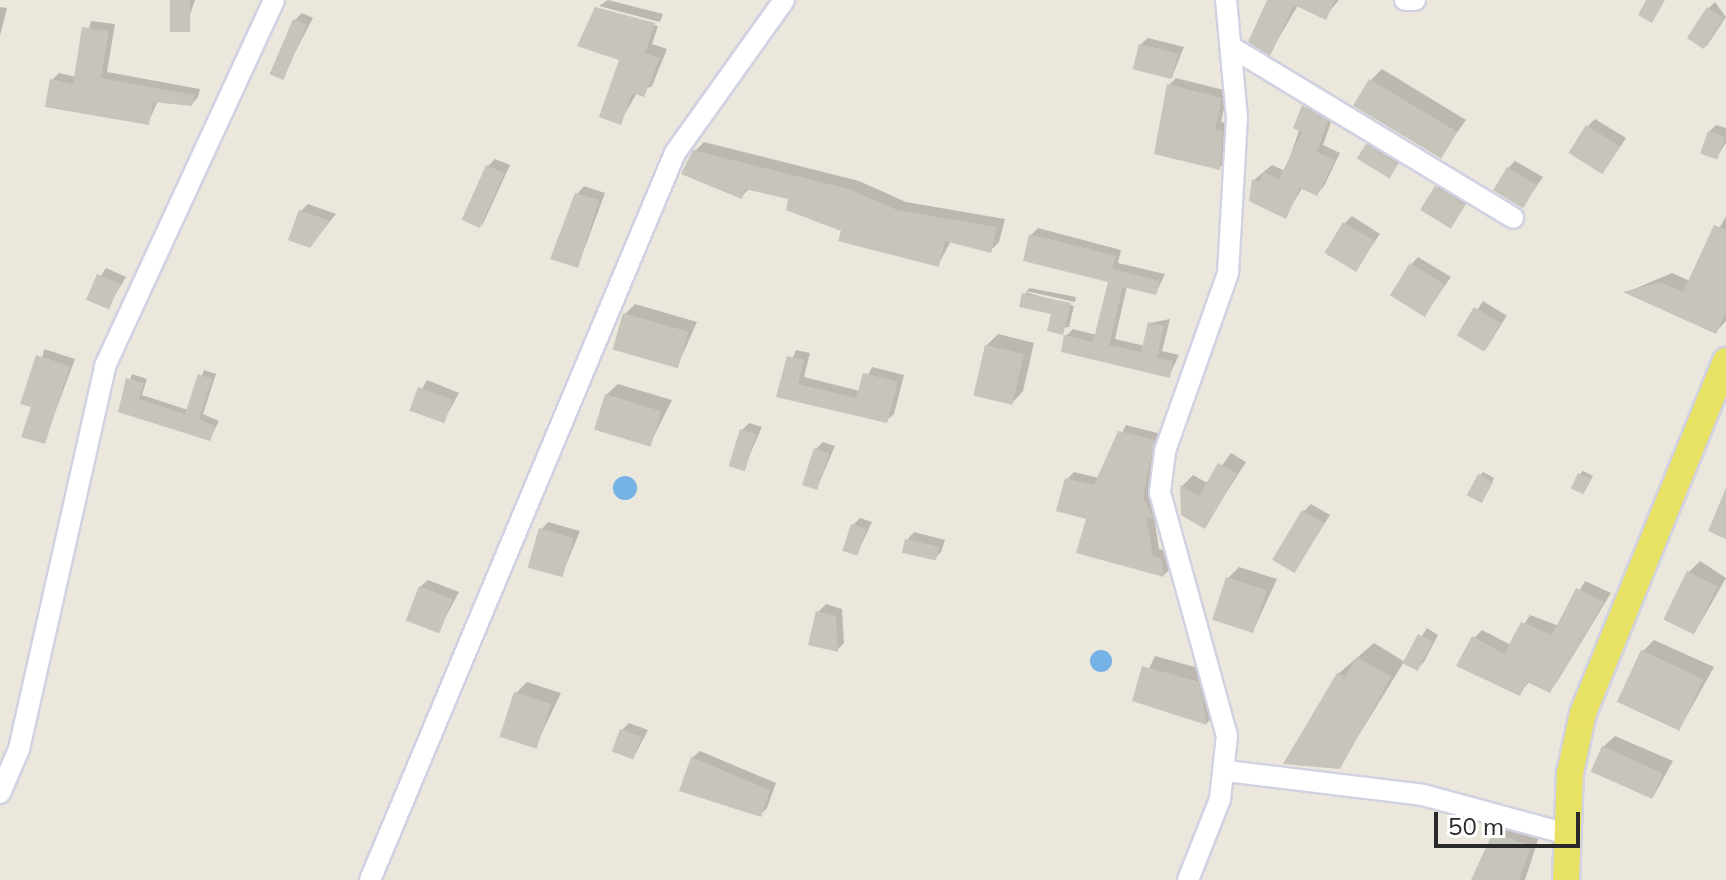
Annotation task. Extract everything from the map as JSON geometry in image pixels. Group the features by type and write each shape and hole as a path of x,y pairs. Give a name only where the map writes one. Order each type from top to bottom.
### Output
{"main road":[{"path":"1566,880 1570,773 1583,713 1726,361"}],"street":[{"path":"0,793 105,366 274,0"},
{"path":"370,880 675,153 784,0"},
{"path":"1188,880 1201,861 1226,771 1227,736 1160,492 1165,451 1228,273 1236,50 1226,0"},
{"path":"1405,0 1415,0"},
{"path":"1236,50 1513,218"},
{"path":"1226,771 1423,795 1568,834"}],"water":[{"path":"625,476 634,479 637,488 634,497 625,500 616,497 613,488 616,479"},
{"path":"1101,650 1109,653 1112,661 1109,669 1101,672 1093,669 1090,661 1093,653"}],"building":[{"path":"170,0 190,0 190,32 170,32"},
{"path":"1267,0 1335,0 1326,20 1294,5 1270,56 1248,42"},
{"path":"1646,0 1665,0 1652,23 1638,15"},
{"path":"595,7 655,23 645,53 660,58 644,97 632,93 621,125 599,117 619,60 577,46"},
{"path":"1707,7 1724,18 1704,49 1687,38"},
{"path":"293,19 307,25 283,80 270,74"},
{"path":"82,27 109,31 101,78 194,95 192,106 153,102 149,125 45,107 50,79 73,84"},
{"path":"1139,44 1178,54 1172,79 1133,69"},
{"path":"1369,79 1457,132 1441,159 1353,106"},
{"path":"1167,84 1222,98 1215,129 1223,131 1220,170 1154,154"},
{"path":"1302,105 1328,121 1317,152 1335,160 1317,196 1300,188 1286,219 1249,201 1252,179 1259,182 1264,172 1279,179 1302,132 1293,128"},
{"path":"1586,125 1620,146 1602,174 1569,153"},
{"path":"1708,131 1725,137 1717,160 1700,154"},
{"path":"1366,144 1398,164 1389,179 1357,158"},
{"path":"693,150 849,189 897,210 997,227 991,253 945,241 939,267 838,241 841,231 786,210 788,199 745,189 742,199 681,174"},
{"path":"486,165 504,173 480,228 462,220"},
{"path":"1507,167 1537,185 1523,208 1493,190"},
{"path":"1435,186 1466,205 1451,229 1420,210"},
{"path":"575,193 599,200 578,268 550,259"},
{"path":"299,210 330,221 310,248 288,240"},
{"path":"1343,222 1375,241 1356,272 1324,253"},
{"path":"1714,225 1726,230 1726,312 1716,334 1623,292 1660,282 1683,292"},
{"path":"1029,234 1116,256 1112,269 1160,281 1156,295 1123,287 1109,345 1141,352 1148,322 1164,326 1157,358 1173,361 1170,378 1061,352 1064,335 1093,342 1108,282 1023,261"},
{"path":"1410,263 1445,285 1425,317 1390,295"},
{"path":"97,274 120,284 109,310 86,300"},
{"path":"1022,293 1071,303 1063,335 1047,331 1051,314 1019,307"},
{"path":"1474,307 1501,323 1484,351 1457,335"},
{"path":"623,313 688,332 678,368 613,350"},
{"path":"985,345 1024,354 1012,405 973,396"},
{"path":"36,355 70,366 45,444 21,437 31,407 20,404"},
{"path":"787,356 804,360 798,384 856,398 863,373 898,382 887,423 776,397"},
{"path":"198,374 212,379 199,419 215,426 210,441 118,412 126,378 144,383 139,399 185,414"},
{"path":"418,387 453,400 444,423 409,410"},
{"path":"605,394 661,411 651,447 594,429"},
{"path":"740,429 756,434 745,471 729,466"},
{"path":"1118,431 1155,440 1143,497 1154,519 1146,517 1153,556 1161,558 1164,577 1076,553 1086,519 1056,511 1065,478 1094,485"},
{"path":"814,448 829,453 817,490 802,485"},
{"path":"1218,463 1237,474 1205,529 1181,515 1180,485 1199,496"},
{"path":"1578,473 1591,479 1584,494 1571,488"},
{"path":"1478,474 1493,482 1482,503 1467,495"},
{"path":"1726,488 1726,539 1708,531"},
{"path":"1302,510 1324,523 1294,573 1272,560"},
{"path":"851,524 866,529 858,556 842,551"},
{"path":"539,528 574,538 562,577 528,567"},
{"path":"905,539 939,547 936,561 902,553"},
{"path":"1687,571 1718,586 1694,634 1663,620"},
{"path":"1226,577 1267,590 1253,633 1212,620"},
{"path":"419,586 453,599 439,633 406,621"},
{"path":"1576,588 1604,602 1550,693 1527,682 1520,696 1456,666 1472,636 1504,654 1521,622 1552,635"},
{"path":"816,611 836,616 838,652 808,645"},
{"path":"1418,634 1433,642 1418,671 1403,663"},
{"path":"1641,650 1704,679 1679,731 1617,702"},
{"path":"1357,657 1391,677 1340,769 1283,764 1337,673 1345,677"},
{"path":"1142,666 1199,682 1207,725 1132,701"},
{"path":"514,692 551,704 537,749 499,737"},
{"path":"620,729 642,737 633,759 612,752"},
{"path":"1602,746 1663,773 1652,799 1591,772"},
{"path":"691,757 770,790 761,817 679,791"},
{"path":"1493,832 1531,846 1519,880 1471,880"}]}
